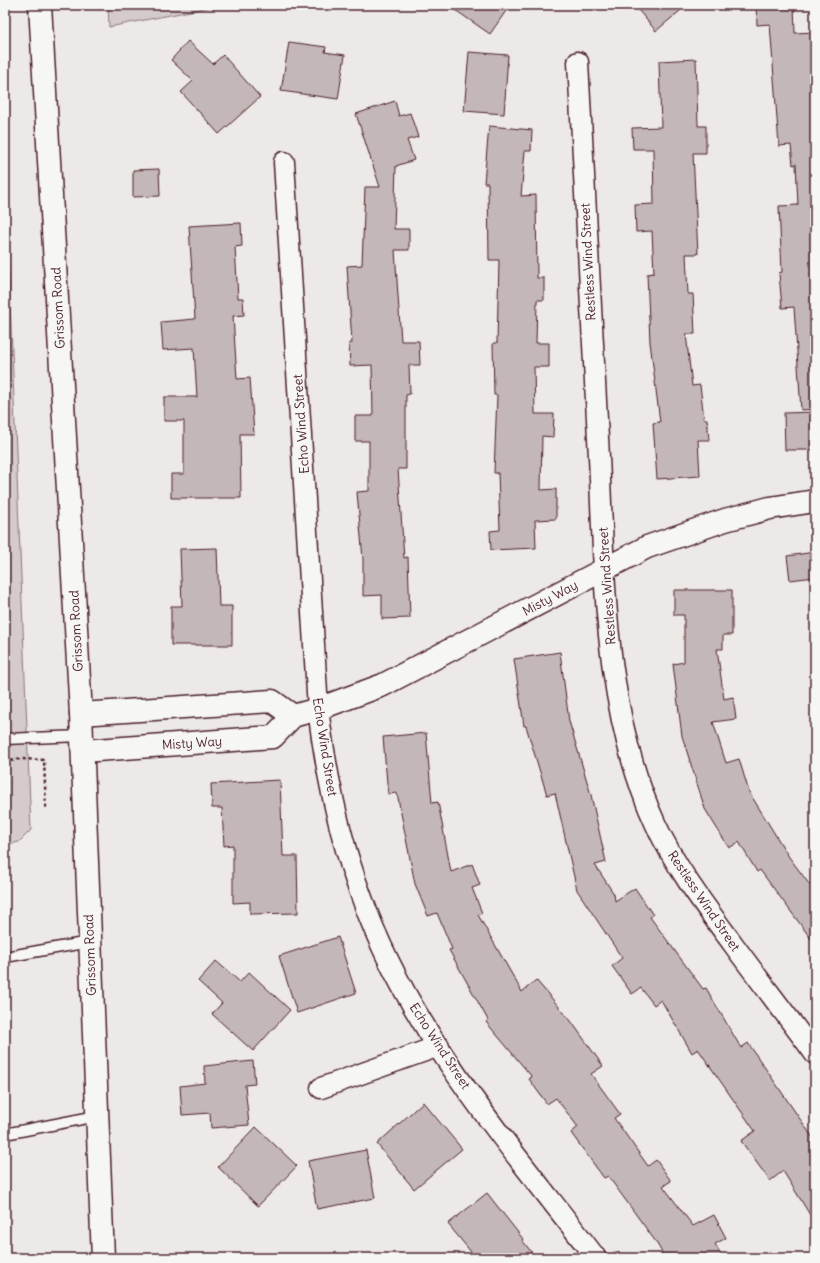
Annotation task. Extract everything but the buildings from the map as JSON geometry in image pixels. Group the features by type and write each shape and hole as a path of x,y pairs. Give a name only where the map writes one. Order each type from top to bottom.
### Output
{"main road":[{"name":"Grissom Road","path":"40,5 82,714 89,942 103,1258"},
{"name":"Misty Way","path":"82,744 273,737 293,716 318,709 383,685 647,547 725,520 770,508 815,501"},
{"path":"82,714 272,701 293,716"}],"street":[{"name":"Restless Wind Street","path":"578,62 605,568 611,653 620,715 639,783 656,824 676,864 701,901 815,1054"},
{"name":"Echo Wind Street","path":"284,162 318,709 325,762 341,835 362,899 391,964 420,1017 465,1086 596,1258"},
{"path":"321,1088 439,1046"}],"lane":[{"path":"5,739 82,744"},
{"path":"5,957 89,942"},
{"path":"5,1134 97,1116"}],"path":[{"path":"5,762 20,759 44,760 46,808"}],"shaded area":[{"path":"108,5 221,5 109,27"},
{"path":"5,173 31,830 19,842 5,845"}]}
